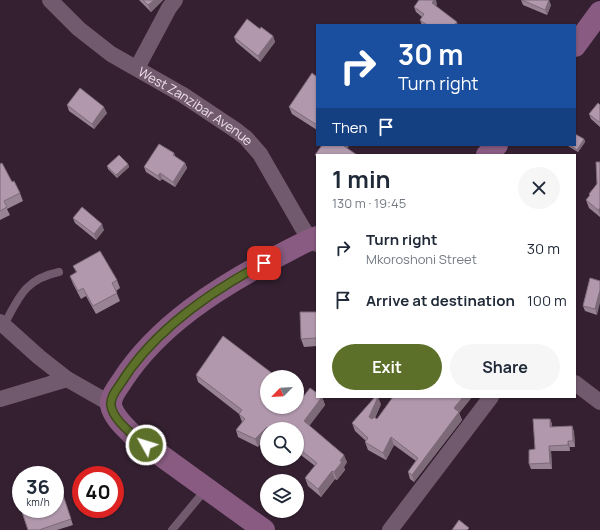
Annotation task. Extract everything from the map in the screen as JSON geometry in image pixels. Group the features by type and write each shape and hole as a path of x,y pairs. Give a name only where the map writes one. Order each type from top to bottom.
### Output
{"street":[{"name":"West Zanzibar Avenue","path":"50,0 79,29 111,54 183,95 237,131 254,145 296,217 315,240"},
{"path":"136,68 175,0"},
{"path":"576,45 600,12"},
{"path":"488,154 496,146"},
{"path":"264,530 134,436 114,413 111,404 112,398 126,375 147,349 175,322 243,274 315,240"},
{"path":"3,327 67,379 111,404"},
{"path":"0,399 67,379"},
{"path":"576,384 600,402"},
{"path":"390,530 490,398"}],"lane":[{"path":"3,327 23,292 36,280 48,274 59,272"},
{"path":"172,530 206,488"}],"building":[{"path":"143,0 154,0 148,5"},
{"path":"419,0 434,0 432,3 457,22 455,24 426,24 420,20 424,14 414,7"},
{"path":"522,0 549,0 545,10"},
{"path":"247,19 260,29 261,27 273,36 258,56 234,37"},
{"path":"312,73 316,76 316,124 289,107"},
{"path":"80,88 104,107 92,124 67,105"},
{"path":"598,103 600,105 599,122 589,114"},
{"path":"576,135 584,139 577,150 571,146 576,146"},
{"path":"159,144 174,153 173,155 185,163 173,182 160,173 158,176 144,167"},
{"path":"321,146 344,146 356,154 316,154 315,155"},
{"path":"119,155 128,164 116,175 107,166"},
{"path":"596,162 600,162 600,208 598,210 586,200 597,184"},
{"path":"2,163 12,182 14,181 20,193 4,201 7,207 0,211 0,164"},
{"path":"82,207 102,224 94,234 73,218"},
{"path":"100,251 117,280 112,283 117,293 93,306 83,288 78,291 70,276 77,272 73,266"},
{"path":"590,278 600,281 600,290 595,309 583,306"},
{"path":"300,312 316,312 316,338 301,339"},
{"path":"223,336 268,370 260,370 260,414 304,414 304,396 310,388 316,392 316,398 321,398 304,421 344,455 340,461 342,462 334,472 332,471 318,489 305,478 317,463 304,453 304,422 260,422 260,434 255,439 236,430 245,419 239,414 242,410 196,375"},
{"path":"374,398 378,398 369,417 372,419 374,417 377,419 392,398 462,398 454,408 459,412 412,475 408,472 418,458 391,437 383,453 365,442 368,438 352,423"},
{"path":"533,419 550,419 550,427 572,426 573,441 568,441 568,445 549,446 550,463 529,464 529,450 535,449"},
{"path":"64,498 71,519 39,530 28,530 24,518 64,518"},
{"path":"459,520 469,528 467,530 452,530"}],"route":[{"path":"146,445 134,436 120,422 114,413 111,404 112,398 126,375 159,336 175,322 215,292 243,274 264,263"}]}
